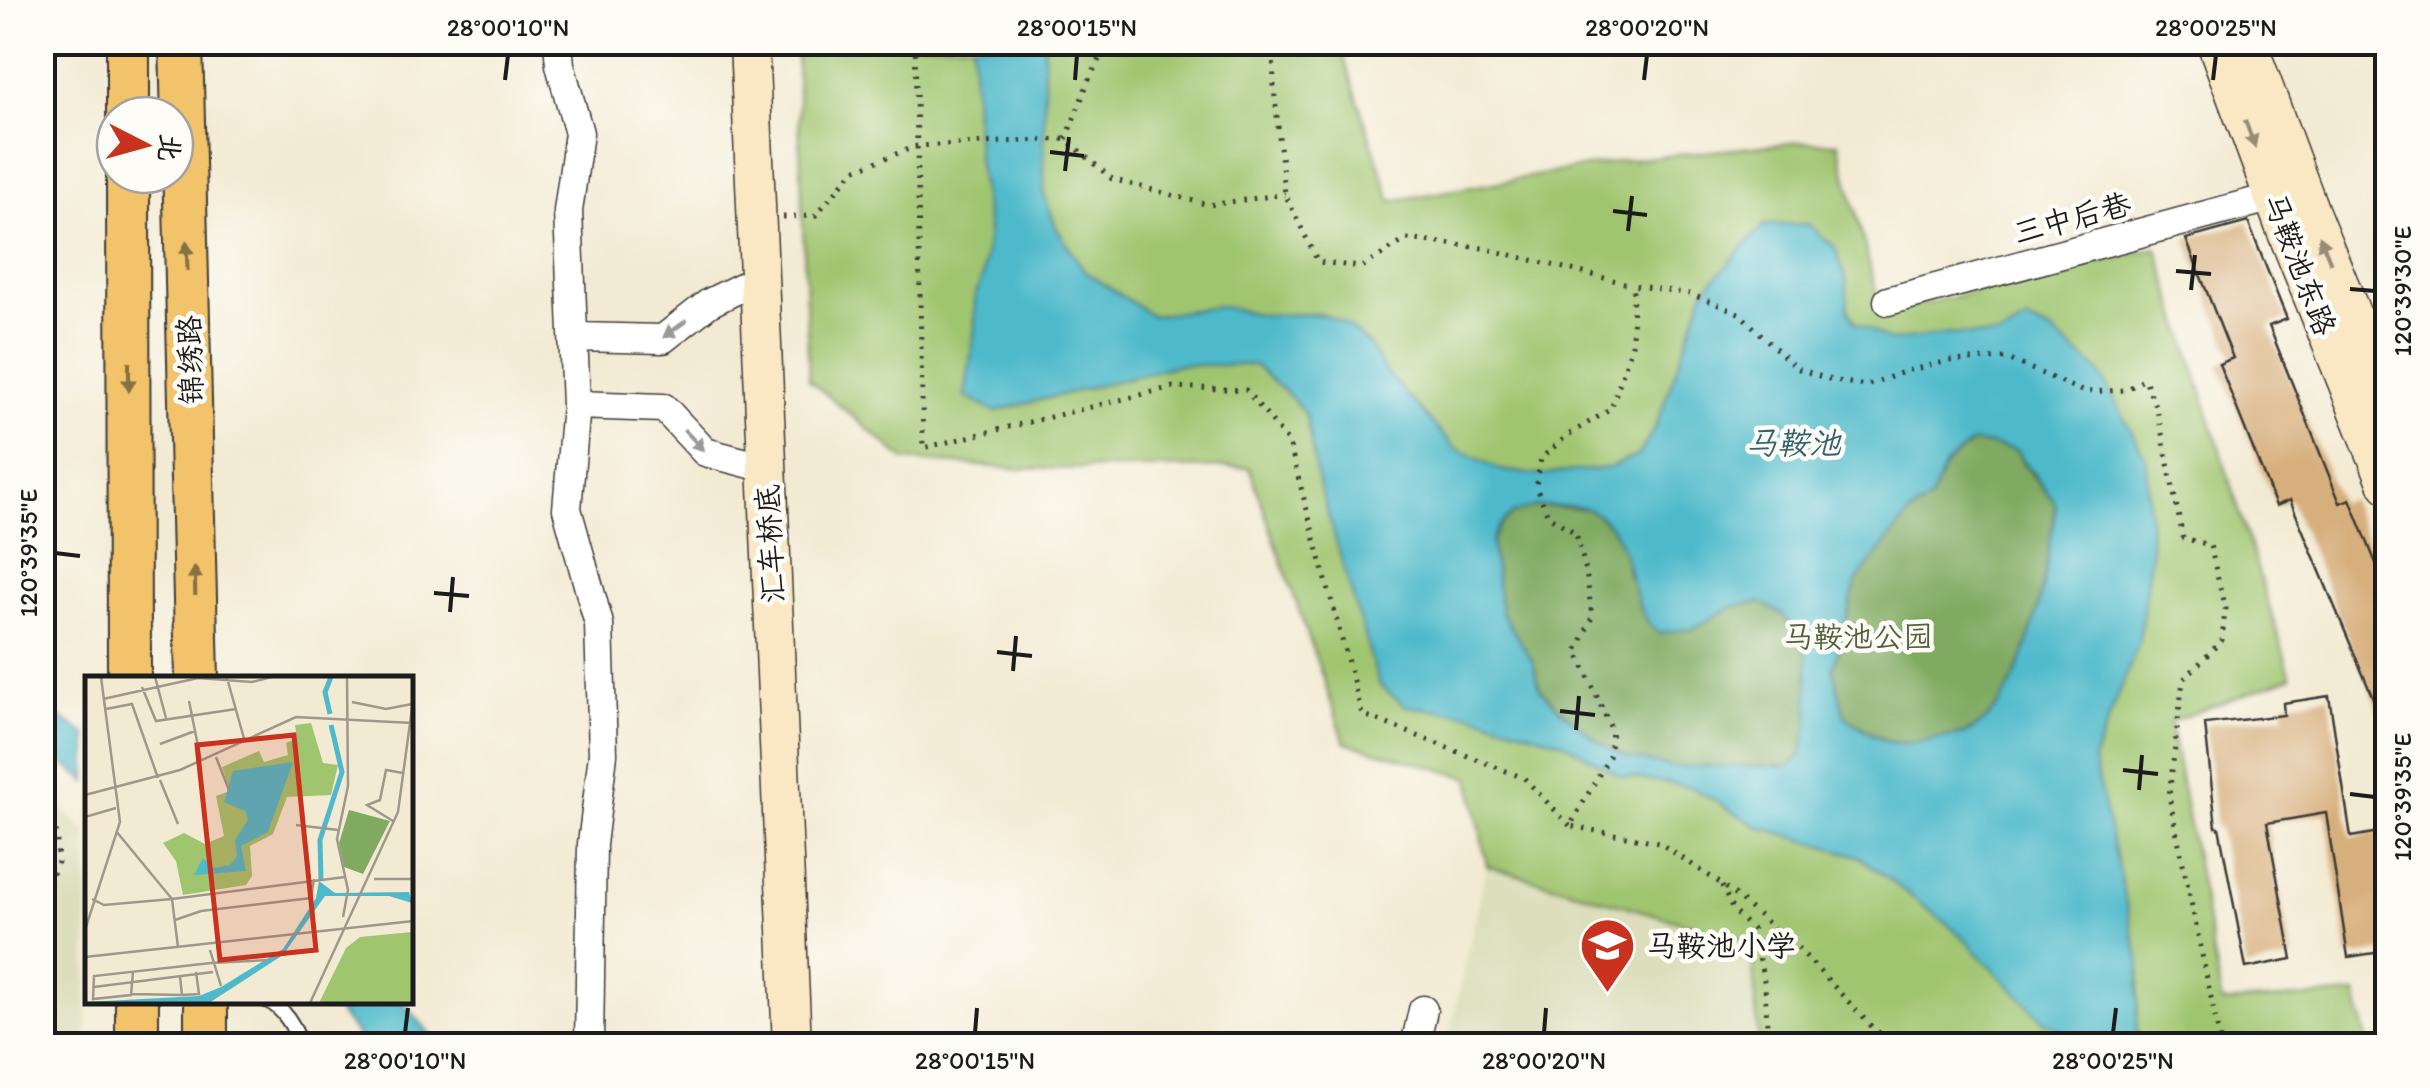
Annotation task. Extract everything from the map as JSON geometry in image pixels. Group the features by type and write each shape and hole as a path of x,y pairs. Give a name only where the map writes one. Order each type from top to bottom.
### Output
{"main road":[{"path":"128,42 128,95"},
{"name":"锦绣路","path":"182,42 196,676"},
{"name":"锦绣路","path":"128,195 129,676"},
{"path":"137,1003 137,1046"},
{"path":"206,1003 206,1046"}],"street":[{"path":"558,42 579,133 568,211 576,405 566,509 599,624 603,754 592,844 589,1046"},
{"name":"汇车桥底","path":"749,42 792,1046"},
{"name":"马鞍池东路","path":"2216,42 2388,484"},
{"name":"马鞍池东路","path":"2247,42 2311,215 2388,404"},
{"name":"三中后巷","path":"1888,301 2274,198"},
{"path":"576,336 663,339 709,302 758,279"},
{"path":"576,405 664,408 705,452 766,468"},
{"path":"1416,1046 1423,1010"}],"lane":[{"path":"274,1003 301,1043"}],"path":[{"path":"915,42 923,448 1173,387 1246,390 1289,443 1362,714 1524,778 1570,826 1658,842 1720,883 1799,949 1873,1028 1896,1046"},
{"path":"1066,139 1090,78 1110,42"},
{"path":"1272,42 1286,194 1318,262 1362,267 1407,240 1483,248 1633,285 1690,294 1740,313 1796,368 1828,380 1866,386 1949,361 2006,358 2084,392 2126,390 2145,379 2158,414 2183,538 2210,546 2225,608 2222,640 2183,680 2169,796 2221,1046"},
{"path":"755,218 814,216 854,170 917,146 1066,139 1112,179 1209,205 1286,194"},
{"path":"1570,826 1609,757 1612,732 1577,651 1592,616 1576,533 1548,516 1536,486 1541,458 1610,408 1632,344 1633,285"},
{"path":"42,818 56,826 58,862 42,898"},
{"path":"1720,883 1733,911 1753,930 1765,986 1768,1046"}],"shaded area":[{"path":"42,789 85,831 87,1003 87,1045 43,1045"},
{"name":"马鞍池小学","path":"1487,866 1751,942 1759,1045 1447,1046"}],"green space":[{"name":"马鞍池公园","path":"796,43 1339,43 1391,201 1627,160 1801,142 1838,143 1882,314 2157,248 2291,677 2170,722 2222,1003 2356,994 2368,1045 1759,1045 1751,942 1487,866 1470,778 1345,742 1249,467 1020,469 905,460 809,380"},
{"path":"1973,442 2016,450 2056,504 2032,631 2006,694 1988,717 1959,735 1907,743 1887,741 1845,716 1833,669 1856,582 1907,517 1930,500 1945,465"},
{"path":"1537,506 1590,509 1614,529 1622,544 1629,577 1692,629 1734,606 1761,602 1784,615 1807,655 1809,720 1802,755 1790,766 1673,767 1628,758 1599,742 1562,711 1540,689 1533,662 1501,611 1491,541 1512,514"}],"water":[{"name":"马鞍池","path":"972,43 1044,43 1044,195 1057,229 1085,272 1153,316 1219,306 1263,315 1322,314 1343,323 1368,343 1385,371 1454,447 1501,470 1537,475 1609,468 1638,455 1656,426 1705,289 1764,225 1808,224 1835,247 1846,278 1848,310 1855,322 1890,341 1951,334 1998,337 2028,321 2051,332 2099,371 2146,458 2151,550 2139,642 2093,760 2140,963 2136,1045 2089,1045 2044,1021 1954,929 1858,856 1759,827 1691,787 1620,776 1563,742 1471,714 1406,706 1379,685 1316,474 1306,416 1293,399 1254,365 1178,365 994,412 965,396 975,328 975,296 983,275 988,229 977,159","holes":["1972,442 2016,450 2056,504 2032,630 2006,694 1988,717 1959,735 1907,743 1887,741 1845,716 1833,669 1856,582 1907,517 1930,500 1945,465","1537,506 1587,509 1607,522 1617,536 1639,604 1658,633 1692,629 1734,606 1760,602 1784,615 1807,655 1809,720 1802,755 1790,766 1673,767 1628,758 1599,742 1562,711 1540,689 1533,662 1501,611 1491,541 1512,514"]},
{"path":"43,700 53,713 85,734 85,780 43,747"},
{"path":"331,1003 404,1003 440,1045 365,1045"}],"building":[{"path":"2248,222 2287,319 2269,326 2340,503 2350,499 2388,593 2388,734 2290,500 2276,506 2219,364 2233,358 2186,239"},
{"path":"2329,696 2351,837 2379,832 2388,886 2388,951 2348,957 2326,813 2267,823 2292,959 2246,968 2216,827 2205,724 2284,715 2283,703"}],"place":[{"name":"马鞍池小学","path":"1607,994"}]}
